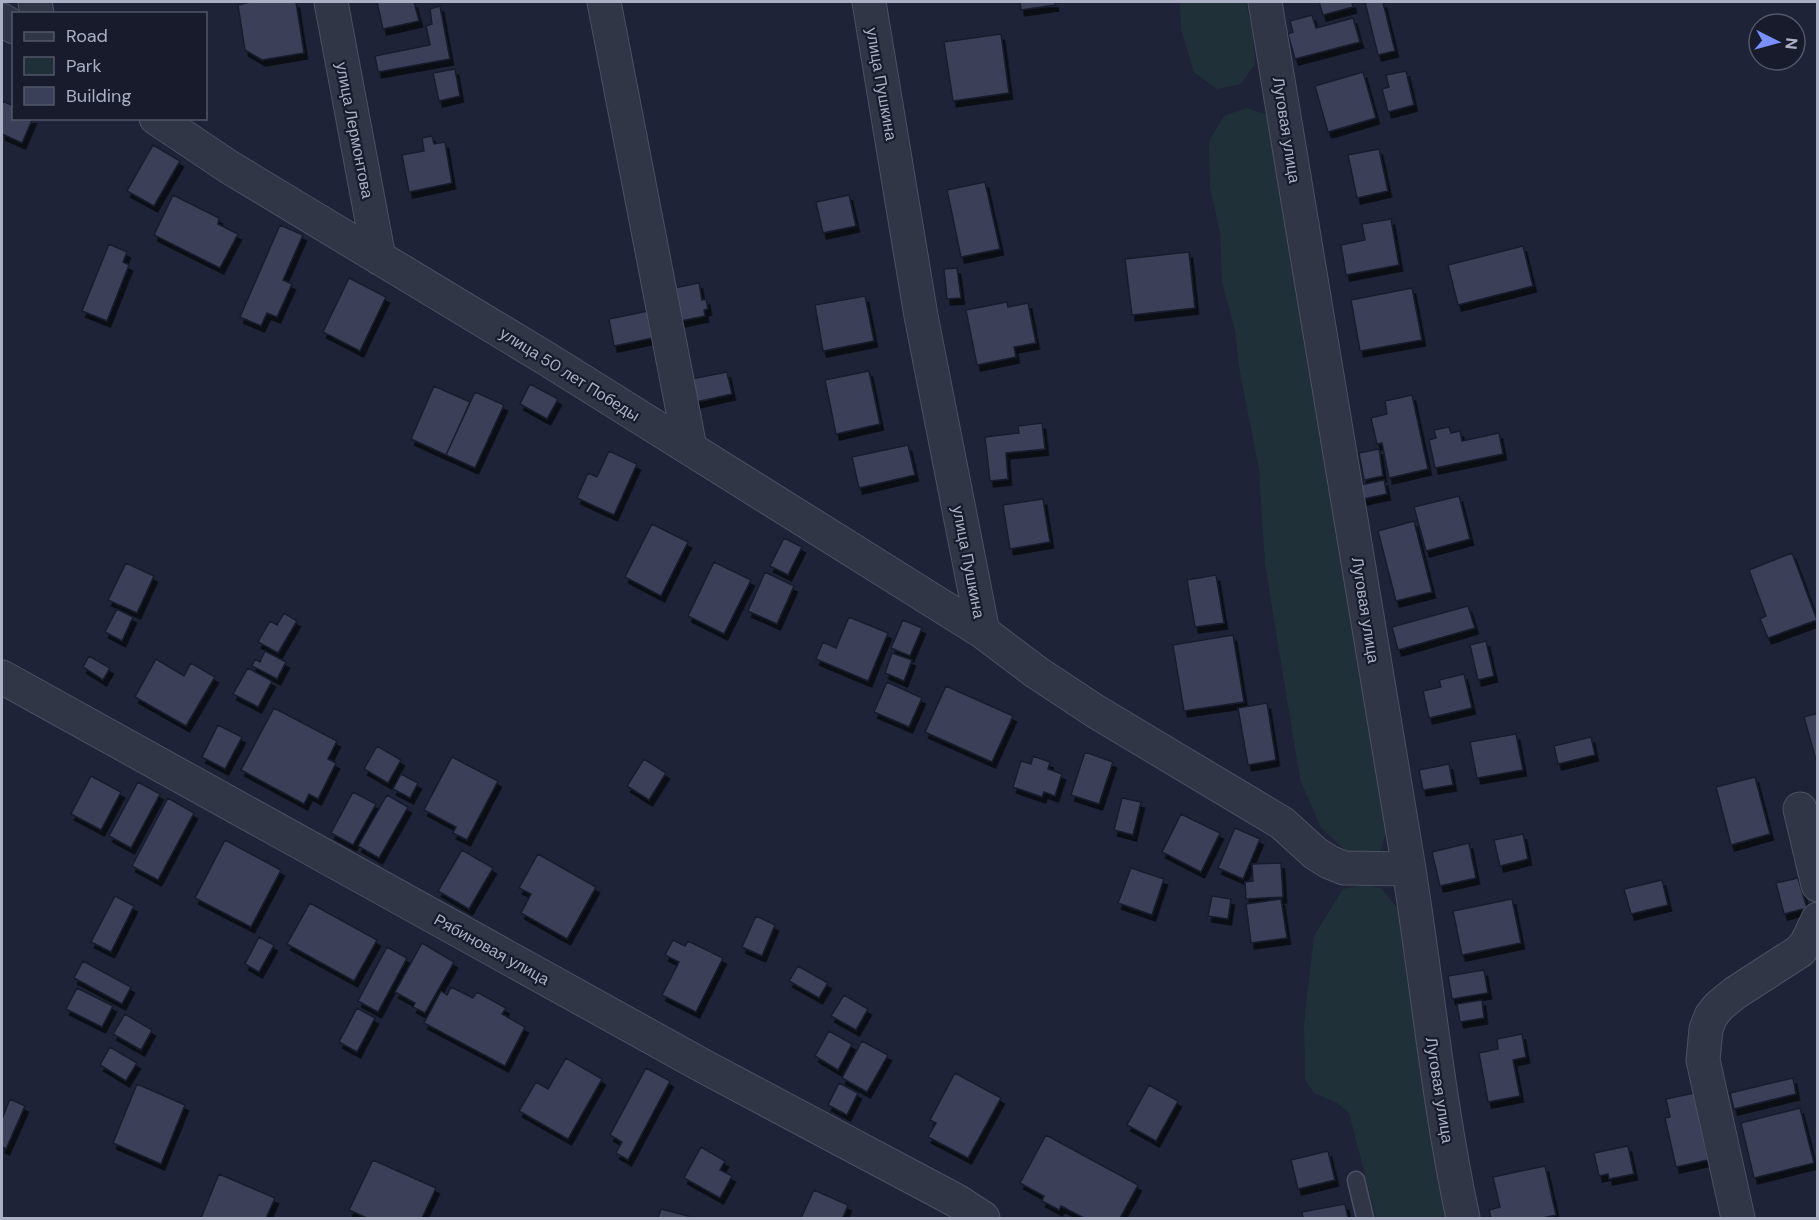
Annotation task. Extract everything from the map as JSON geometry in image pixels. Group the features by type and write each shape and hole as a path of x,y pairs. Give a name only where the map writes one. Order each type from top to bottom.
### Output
{"street":[{"name":"улица Лермонтова","path":"331,2 379,258"},
{"path":"604,2 690,448"},
{"name":"улица Пушкина","path":"869,2 921,316 983,632 1036,672 1095,711 1282,823 1315,853 1329,862 1344,868 1409,869"},
{"name":"Луговая улица","path":"1265,2 1409,869 1435,1062 1463,1218"},
{"name":"улица 50 лет Победы","path":"159,120 229,167 548,359 983,632"},
{"name":"Рябиновая улица","path":"2,677 705,1067 957,1201 983,1218"},
{"path":"1800,809 1818,885"},
{"path":"1738,1218 1703,1060 1706,1029 1711,1016 1719,1006 1800,951 1808,942 1818,919"}],"lane":[{"path":"1356,1180 1365,1218"}],"green space":[{"path":"1180,2 1246,2 1253,35 1255,64 1241,84 1217,89 1194,72 1181,29"},
{"path":"1246,108 1267,115 1277,139 1388,827 1377,860 1352,856 1321,828 1300,779 1265,564 1259,469 1239,367 1235,331 1222,282 1220,232 1210,188 1209,141 1224,116"},
{"path":"1364,885 1381,888 1398,909 1447,1218 1376,1218 1349,1113 1337,1103 1314,1093 1305,1079 1304,1024 1314,936 1343,889"}],"building":[{"path":"250,2 296,2 304,53 262,60 245,50 238,5"},
{"path":"377,2 414,2 419,21 383,29"},
{"path":"1020,2 1055,2 1055,5 1021,10"},
{"path":"1319,2 1352,2 1353,7 1323,15"},
{"path":"1365,2 1383,2 1395,51 1378,55"},
{"path":"440,6 450,59 378,72 375,56 430,45 426,26 432,24 430,9"},
{"path":"1312,15 1316,28 1353,18 1360,42 1295,59 1288,34 1293,32 1290,21"},
{"path":"1001,34 1009,93 953,101 944,42"},
{"path":"455,69 460,96 439,101 433,73"},
{"path":"1406,71 1414,105 1388,112 1382,89 1389,87 1386,75"},
{"path":"1363,72 1376,118 1328,132 1315,86"},
{"path":"2,101 12,105 12,120 32,120 22,143 2,134"},
{"path":"432,136 434,144 445,142 452,183 409,192 402,155 424,151 422,138"},
{"path":"153,145 180,161 154,206 127,191"},
{"path":"1379,149 1388,191 1357,198 1348,155"},
{"path":"985,182 1000,249 961,257 947,190"},
{"path":"173,195 219,218 218,224 238,234 220,268 154,235"},
{"path":"849,195 856,226 823,233 816,202"},
{"path":"1391,219 1399,265 1346,275 1341,245 1365,240 1362,224"},
{"path":"280,225 303,235 283,280 292,284 277,317 267,313 261,326 240,317"},
{"path":"109,244 127,252 123,262 129,265 107,321 82,311"},
{"path":"1523,246 1533,286 1458,305 1448,265"},
{"path":"1189,252 1195,308 1132,315 1125,259"},
{"path":"957,268 961,298 947,299 944,269"},
{"path":"349,278 386,297 360,351 323,332"},
{"path":"699,283 702,300 706,299 708,309 704,310 705,316 681,321 674,288"},
{"path":"1412,288 1422,340 1360,351 1351,300"},
{"path":"865,296 874,341 823,351 815,305"},
{"path":"1007,302 1008,307 1028,303 1036,343 1014,347 1016,357 977,365 966,310"},
{"path":"648,311 653,338 614,346 609,319"},
{"path":"869,371 880,424 836,434 825,380"},
{"path":"727,372 732,394 696,402 691,379"},
{"path":"530,384 558,399 547,419 520,404"},
{"path":"434,386 470,402 446,455 411,439"},
{"path":"475,392 504,405 475,468 446,455"},
{"path":"1412,395 1428,469 1389,478 1382,443 1377,444 1371,418 1387,414 1385,401"},
{"path":"1042,423 1045,449 1006,453 1008,479 990,481 985,437 1019,433 1018,426"},
{"path":"1449,427 1451,433 1460,431 1462,441 1499,433 1503,454 1435,468 1429,440 1436,438 1434,430"},
{"path":"908,445 915,475 859,488 852,457"},
{"path":"1379,449 1383,476 1364,480 1359,453"},
{"path":"609,451 637,464 614,515 577,498 588,473 597,477"},
{"path":"1384,480 1387,494 1363,499 1361,485"},
{"path":"1459,496 1470,539 1426,551 1414,507"},
{"path":"1043,499 1050,542 1010,549 1003,505"},
{"path":"1414,521 1432,592 1396,601 1378,531"},
{"path":"652,524 688,542 661,596 625,577"},
{"path":"784,538 802,547 788,575 770,566"},
{"path":"1792,553 1817,620 1768,638 1760,619 1766,616 1749,570"},
{"path":"714,562 751,580 724,634 688,616"},
{"path":"126,563 154,576 137,613 108,600"},
{"path":"765,572 794,586 777,624 748,611"},
{"path":"1216,575 1224,623 1195,627 1187,580"},
{"path":"1468,606 1475,628 1398,650 1392,627"},
{"path":"117,609 133,617 122,641 105,632"},
{"path":"284,613 297,621 278,653 258,642 270,621 277,625"},
{"path":"849,617 888,633 868,681 816,659 823,642 836,648"},
{"path":"903,620 922,628 910,656 891,648"},
{"path":"1233,635 1244,702 1184,711 1173,645"},
{"path":"1486,641 1494,676 1478,680 1470,645"},
{"path":"265,651 286,662 277,679 252,666 255,659 260,662"},
{"path":"892,653 912,660 904,681 885,673"},
{"path":"89,656 110,668 103,680 83,667"},
{"path":"156,659 184,676 191,663 215,677 186,726 135,697"},
{"path":"248,668 272,681 258,707 233,694"},
{"path":"1464,674 1472,708 1429,718 1423,691 1441,687 1439,680"},
{"path":"887,682 922,698 909,727 874,712"},
{"path":"946,686 1013,716 992,762 925,732"},
{"path":"1267,703 1276,760 1248,765 1238,708"},
{"path":"274,708 337,741 328,759 336,763 318,799 309,794 304,804 241,770"},
{"path":"1818,713 1818,767 1804,717"},
{"path":"218,725 242,737 225,769 202,757"},
{"path":"1516,734 1523,770 1477,778 1470,742"},
{"path":"1591,737 1595,755 1558,764 1554,746"},
{"path":"377,746 401,760 388,783 364,769"},
{"path":"1085,752 1113,762 1099,804 1071,795"},
{"path":"1033,756 1050,762 1048,769 1062,774 1055,796 1044,792 1042,797 1013,787 1021,761 1031,764"},
{"path":"452,757 498,781 467,840 453,833 456,827 424,810"},
{"path":"644,759 666,773 649,800 627,786"},
{"path":"1449,764 1453,785 1423,790 1419,770"},
{"path":"401,774 418,783 410,798 393,789"},
{"path":"91,776 121,792 101,830 71,814"},
{"path":"1755,777 1770,834 1731,845 1716,787"},
{"path":"138,782 160,794 131,848 109,836"},
{"path":"353,792 376,804 353,845 331,833"},
{"path":"387,795 408,807 379,858 358,846"},
{"path":"168,798 194,813 158,880 132,866"},
{"path":"1122,798 1141,802 1133,835 1114,830"},
{"path":"1181,814 1220,833 1201,872 1162,852"},
{"path":"1235,828 1260,839 1243,879 1218,868"},
{"path":"1523,834 1528,859 1500,866 1494,840"},
{"path":"225,840 281,870 251,927 195,898"},
{"path":"1469,843 1476,878 1440,886 1432,852"},
{"path":"462,850 493,868 469,909 438,891"},
{"path":"538,854 596,887 567,939 521,913 531,894 519,888"},
{"path":"1281,863 1283,897 1246,899 1245,882 1253,881 1252,864"},
{"path":"1131,868 1164,879 1152,915 1118,903"},
{"path":"1798,878 1807,908 1784,914 1776,883"},
{"path":"1662,880 1668,905 1631,914 1624,889"},
{"path":"115,896 134,906 111,952 91,942"},
{"path":"1212,896 1231,899 1228,919 1208,916"},
{"path":"1281,899 1287,938 1251,943 1246,904"},
{"path":"1512,899 1521,943 1462,955 1453,911"},
{"path":"310,903 377,940 354,981 287,944"},
{"path":"756,916 775,925 762,956 742,947"},
{"path":"259,937 274,945 259,972 245,964"},
{"path":"673,940 685,946 688,941 723,958 696,1012 662,995 679,962 665,955"},
{"path":"422,943 454,962 425,1013 413,1007 415,1003 395,992"},
{"path":"387,947 407,958 378,1012 358,1001"},
{"path":"83,961 131,987 122,1004 74,978"},
{"path":"798,966 828,983 819,998 789,981"},
{"path":"1484,970 1488,993 1452,999 1448,976"},
{"path":"451,987 473,998 477,992 506,1008 502,1014 525,1027 505,1066 424,1023 441,991 447,995"},
{"path":"77,988 113,1006 102,1027 66,1009"},
{"path":"844,995 868,1009 856,1030 831,1016"},
{"path":"1482,1000 1484,1018 1460,1022 1457,1004"},
{"path":"357,1008 375,1018 357,1052 339,1042"},
{"path":"125,1014 152,1030 141,1050 113,1034"},
{"path":"829,1031 852,1044 838,1070 815,1056"},
{"path":"1522,1034 1526,1057 1513,1060 1520,1096 1488,1102 1479,1053 1498,1049 1497,1039"},
{"path":"862,1041 888,1055 867,1092 842,1078"},
{"path":"110,1047 137,1063 126,1081 100,1065"},
{"path":"566,1058 602,1079 568,1139 519,1111 536,1082 548,1089"},
{"path":"646,1068 670,1081 628,1160 616,1153 622,1142 610,1135"},
{"path":"955,1073 1001,1098 968,1158 928,1137 936,1123 930,1120"},
{"path":"1793,1078 1796,1094 1734,1109 1730,1093"},
{"path":"839,1083 858,1093 847,1115 828,1105"},
{"path":"137,1084 185,1105 161,1164 113,1143"},
{"path":"1149,1085 1178,1101 1156,1141 1127,1125"},
{"path":"1694,1093 1708,1160 1676,1167 1665,1118 1670,1117 1666,1099"},
{"path":"10,1099 25,1106 6,1149 2,1147 2,1119"},
{"path":"1800,1108 1814,1163 1754,1178 1741,1123"},
{"path":"1046,1135 1138,1185 1120,1218 1084,1218 1061,1206 1059,1210 1042,1201 1044,1196 1020,1183"},
{"path":"1628,1146 1634,1174 1609,1179 1608,1174 1599,1176 1594,1153"},
{"path":"701,1147 725,1161 720,1170 732,1176 720,1198 684,1178"},
{"path":"1328,1151 1335,1180 1298,1189 1291,1160"},
{"path":"373,1160 436,1188 422,1218 367,1218 349,1210"},
{"path":"1545,1166 1556,1215 1543,1218 1491,1218 1489,1210 1500,1207 1493,1177"},
{"path":"219,1174 275,1198 266,1218 201,1218"},
{"path":"814,1190 848,1205 843,1217 846,1218 801,1218"},
{"path":"1345,1204 1348,1218 1303,1218 1302,1212"},
{"path":"661,1209 696,1218 658,1218"}]}
